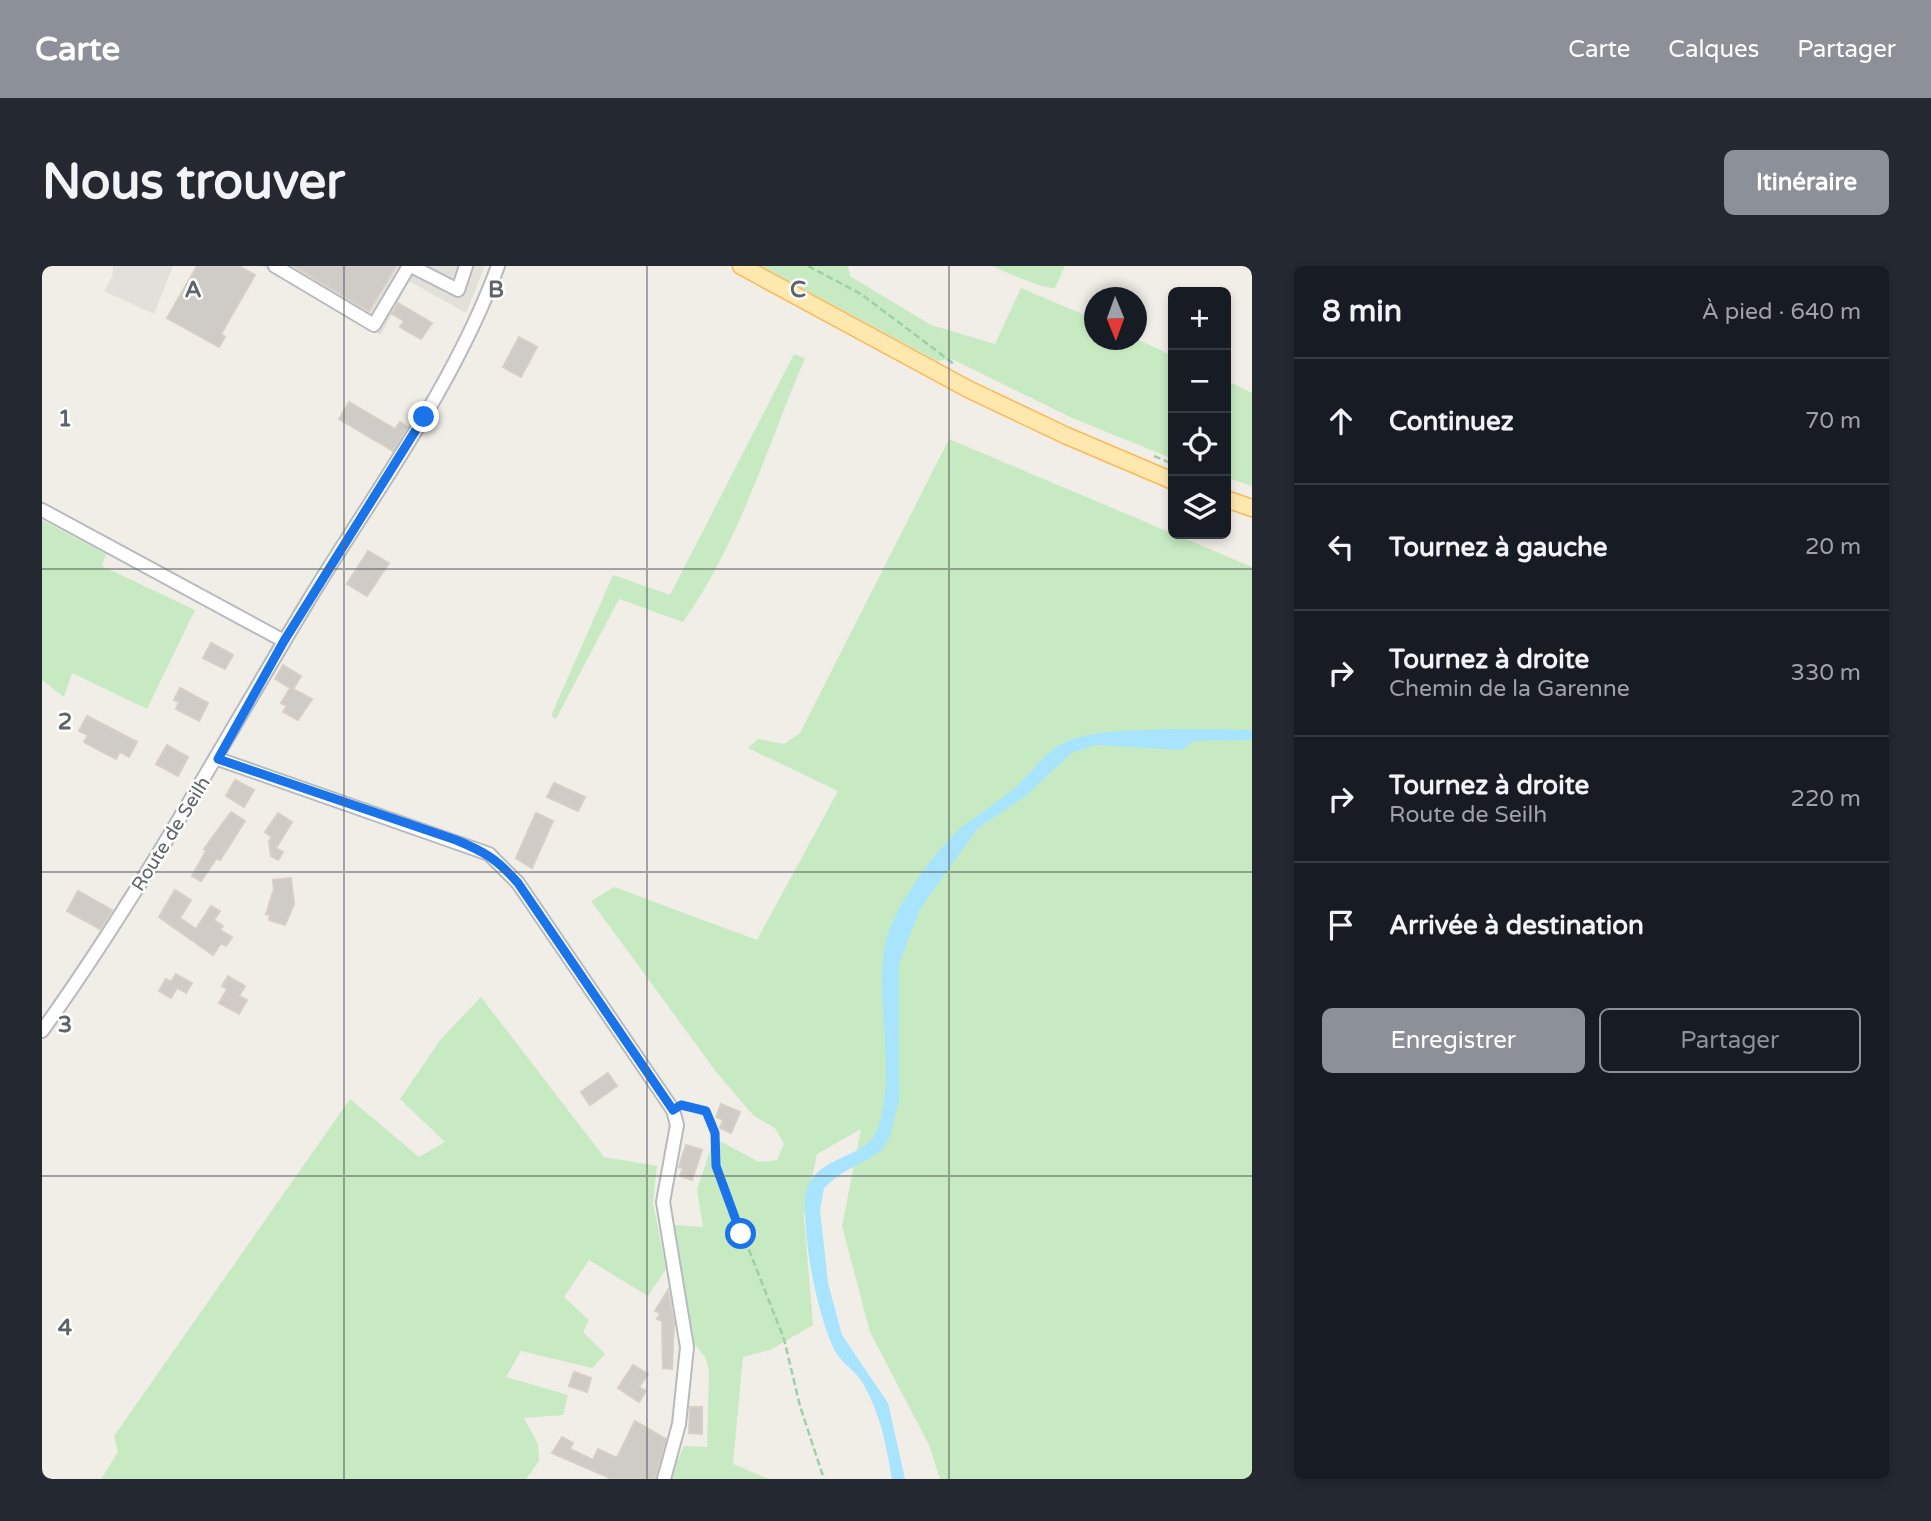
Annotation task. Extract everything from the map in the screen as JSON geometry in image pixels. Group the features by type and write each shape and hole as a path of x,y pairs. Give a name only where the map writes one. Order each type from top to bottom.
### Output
{"main road":[{"path":"741,266 968,389 1067,436 1168,479"},
{"path":"1231,501 1252,508"}],"street":[{"path":"275,266 374,325 410,266 458,290 466,266"},
{"name":"Route de Seilh","path":"42,1031 218,759 284,641 424,417 480,316 498,266"},
{"path":"42,510 284,641"},
{"path":"218,759 489,854 518,883 673,1110 677,1125 663,1202 687,1347 679,1424 664,1479"}],"path":[{"path":"808,266 861,294 964,370"},
{"path":"1150,455 1168,462"},
{"path":"673,1110 681,1105 706,1111 715,1133 716,1166 784,1339 800,1406 824,1479"}],"shaded area":[{"path":"113,266 173,266 154,314 104,291 112,277"},
{"path":"261,266 485,266 466,313 409,281 381,335"}],"green space":[{"path":"761,266 848,266 850,276 931,325 995,344 1021,288 1084,315 1084,350 1147,350 1147,344 1168,354 1168,457 1070,417 952,359 937,361"},
{"path":"992,266 1065,266 1055,288 1049,288"},
{"path":"794,354 805,358 751,494 703,592 683,622 619,599 556,719 551,716 613,575 670,595"},
{"path":"1231,382 1252,393 1252,486 1231,479"},
{"path":"949,439 1168,532 1168,539 1186,539 1252,567 1252,1479 940,1479 929,1445 870,1332 842,1226 861,1129 817,1154 804,1216 813,1325 770,1350 743,1357 733,1464 769,1479 669,1479 684,1446 707,1447 709,1370 705,1357 690,1338 674,1225 703,1227 697,1190 714,1138 759,1162 777,1160 784,1144 775,1128 754,1116 717,1073 591,901 614,887 757,940 838,791 748,748 758,739 784,744 800,733"},
{"path":"42,520 106,554 102,566 195,610 147,709 72,673 64,697 42,680"},
{"path":"481,997 604,1157 657,1166 653,1203 666,1269 648,1296 589,1260 564,1297 589,1320 583,1332 605,1354 592,1368 521,1351 506,1377 568,1395 563,1415 524,1418 538,1444 539,1461 526,1479 101,1479 118,1452 114,1436 350,1099 419,1157 445,1142 400,1099 440,1040"}],"water":[{"path":"1173,729 1252,730 1252,740 1193,741 1182,750 1095,745 1072,753 1023,798 978,828 920,909 899,964 899,1100 889,1139 880,1152 839,1175 824,1188 820,1210 828,1283 842,1335 888,1403 905,1479 892,1479 885,1440 873,1403 860,1379 835,1352 823,1320 809,1257 805,1205 806,1192 820,1170 864,1145 873,1137 879,1125 886,1082 882,972 884,951 894,919 914,884 951,838 1017,786 1053,749 1068,741 1093,734"}],"building":[{"path":"197,266 239,266 255,275 221,334 225,337 219,347 167,318"},
{"path":"294,266 396,266 369,311"},
{"path":"398,303 432,323 421,339 400,327 404,321 392,314"},
{"path":"519,337 537,347 521,377 503,367"},
{"path":"349,402 395,429 400,422 407,427 393,451 339,419"},
{"path":"368,551 389,563 367,596 347,584"},
{"path":"211,643 233,655 225,669 203,658"},
{"path":"283,665 301,676 293,689 312,699 298,720 283,712 287,706 281,703 290,688 275,679"},
{"path":"180,688 208,703 199,721 176,709 179,702 174,700"},
{"path":"87,716 137,742 129,757 120,752 116,759 84,742 88,735 79,731"},
{"path":"167,745 188,757 178,776 156,764"},
{"path":"235,780 254,790 244,807 226,796"},
{"path":"554,783 585,797 578,811 547,797"},
{"path":"231,812 245,821 220,860 217,858 201,881 192,876 206,851 204,849"},
{"path":"278,813 292,822 276,848 283,852 278,860 271,856 269,841 272,837 265,832"},
{"path":"536,813 553,821 532,868 516,858"},
{"path":"291,878 294,904 285,925 269,920 270,915 266,914 274,889 273,880"},
{"path":"175,890 191,900 180,918 196,929 211,906 220,911 214,920 223,926 220,930 232,937 226,946 221,943 213,955 159,917"},
{"path":"78,891 112,910 100,929 67,911"},
{"path":"176,974 192,983 186,993 177,988 171,998 159,991 166,979 171,982"},
{"path":"228,976 245,986 239,996 247,1000 239,1014 219,1003 227,989 222,986"},
{"path":"608,1073 617,1086 590,1105 581,1092"},
{"path":"721,1104 740,1112 731,1133 720,1128 723,1120 716,1117"},
{"path":"686,1145 702,1150 692,1180 680,1176 683,1168 679,1167"},
{"path":"668,1290 674,1324 672,1369 663,1368 662,1321 657,1319 660,1313 655,1311"},
{"path":"633,1365 648,1374 639,1387 646,1391 639,1402 618,1388"},
{"path":"574,1372 591,1378 587,1392 569,1386"},
{"path":"690,1407 702,1407 702,1434 689,1433"},
{"path":"635,1421 666,1439 655,1479 612,1479 552,1453 562,1437 573,1443 570,1449 593,1460 598,1449 617,1458"}],"route":[{"path":"424,417 284,641 218,759 456,840 489,854 500,863 518,883 673,1110 681,1105 706,1111 715,1133 716,1166 741,1234"}]}
